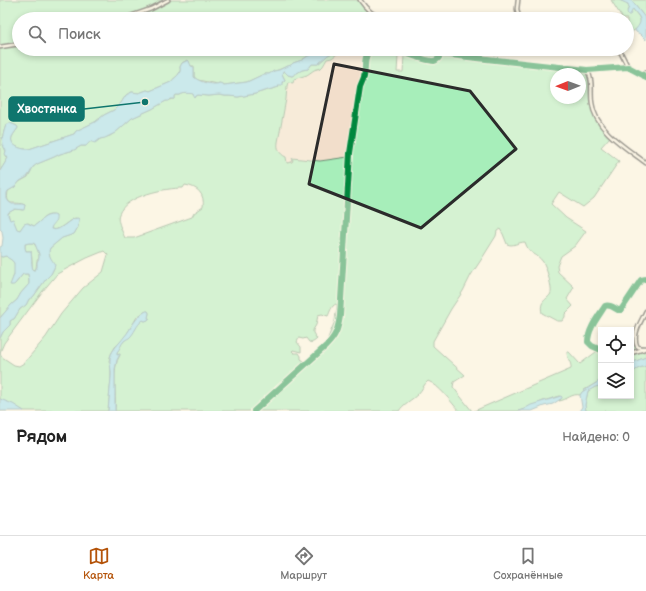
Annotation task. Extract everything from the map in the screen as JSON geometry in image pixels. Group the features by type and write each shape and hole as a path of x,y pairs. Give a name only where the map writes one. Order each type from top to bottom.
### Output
{"street":[{"path":"142,12 168,0"},
{"path":"360,0 370,12"},
{"path":"518,0 518,12"},
{"path":"0,47 12,45"},
{"path":"254,411 326,346 333,339 338,329 350,153 360,87 364,77 366,56"},
{"path":"414,56 430,61 436,60 440,56"},
{"path":"459,56 587,70 628,67 646,78"},
{"path":"622,56 628,67"},
{"path":"587,70 592,84 592,107 597,120 606,131 646,163"},
{"path":"643,75 646,72"},
{"path":"598,349 588,342 588,336 594,322 605,306 609,305 621,310 641,280 646,279"},
{"path":"646,311 636,333 635,339 637,346 640,348 646,348"},
{"path":"634,352 646,348"}],"highlighted area":[{"path":"334,64 470,91 516,149 421,228 309,184"}],"shaded area":[{"path":"334,56 366,56 363,76 359,86 349,158 320,161 292,158 293,162 287,163 286,157 281,154 277,148 288,82 293,83 294,79 319,69 323,66 327,59"}],"green space":[{"path":"0,0 163,0 138,12 12,12 12,44 0,46"},
{"path":"169,0 358,0 365,8 366,12 361,12 141,12"},
{"path":"611,0 619,0 627,3 629,7 628,12 619,12"},
{"path":"631,0 646,0 646,19"},
{"path":"632,9 634,10 640,21 637,29 634,30 634,12 631,12"},
{"path":"12,46 12,56 308,56 291,65 269,74 264,74 247,82 224,85 198,80 194,77 194,66 191,66 187,60 182,63 179,74 171,82 150,91 147,90 139,93 129,93 114,110 95,122 76,131 74,134 29,149 17,147 12,143 12,137 18,128 10,123 6,125 2,139 6,156 8,158 0,171 0,48"},
{"path":"327,56 334,56 327,59 321,68 314,70 307,75 294,79 293,83 288,82 278,144 278,149 280,153 286,157 287,163 292,162 292,158 320,161 349,158 361,87 365,78 368,56 398,56 397,72 403,72 404,56 434,63 444,56 554,68 550,68 550,104 586,104 586,73 590,83 590,101 596,119 610,137 601,147 619,161 594,198 583,207 559,192 551,204 566,218 586,231 575,246 561,256 557,266 558,272 574,287 567,299 573,306 565,314 562,321 557,321 542,313 542,304 551,293 546,267 543,262 531,252 525,242 511,245 507,244 500,229 497,231 496,236 471,275 433,341 433,346 465,375 454,382 453,387 472,411 459,411 441,390 428,381 418,394 399,411 115,411 115,374 117,360 120,355 117,355 117,352 123,342 130,336 139,323 143,320 145,321 150,319 148,318 148,311 137,317 125,337 115,347 111,354 109,361 111,365 111,378 108,411 24,411 0,399 0,353 0,338 3,332 10,325 10,321 14,319 20,309 26,305 29,299 33,297 51,274 54,268 49,255 50,248 62,238 74,234 78,227 79,219 72,219 60,228 54,230 51,229 51,227 56,216 49,215 34,226 28,223 20,230 17,230 13,220 10,221 8,213 15,209 23,210 25,205 9,202 7,197 8,191 28,177 33,167 37,164 81,146 86,146 90,141 96,142 110,136 132,118 166,101 175,99 176,95 190,93 193,94 195,98 198,95 238,97 255,94 279,87 277,86 278,84 285,80 282,74 283,71 292,76 302,70 308,69 312,64 318,64","holes":["185,185 197,189 203,198 203,207 194,213 192,217 134,238 125,238 118,219 123,207 138,197 147,194 167,189 183,188","104,251 108,255 103,272 83,288 61,314 46,337 24,363 19,366 14,365 2,357 0,353 4,343 57,274","334,305 337,305 335,321 328,338 330,341 329,344 320,353 303,364 304,361 301,359 299,353 294,353 292,351 301,352 301,347 297,342 299,338 306,338 309,342 314,342 317,339 313,333 313,330 316,325 318,315 322,314 328,316"]},
{"path":"423,56 438,56 436,59 432,60"},
{"path":"33,243 38,249 39,258 35,270 33,270 32,266 31,251 26,251 25,248 25,244"},
{"path":"0,256 6,256 14,262 15,272 11,285 15,284 23,274 28,274 29,284 17,300 0,318"},
{"path":"634,346 646,347 646,357 634,362"},
{"path":"567,352 569,352 580,364 598,352 598,382 584,390 580,395 574,395 559,401 562,398 560,396 543,401 520,411 474,411 571,369"},
{"path":"646,366 646,411 586,411 585,405 588,391 597,386 598,399 634,399 634,371"}],"water":[{"path":"619,0 631,0 646,19 646,40 635,30 640,19 633,9 632,12 627,12 629,7 628,4"},
{"path":"308,56 327,56 318,64 312,64 308,69 302,70 292,76 283,71 282,74 285,80 282,82 282,85 277,85 279,87 255,94 238,97 198,95 195,98 193,94 186,93 176,95 175,99 166,101 132,118 115,133 100,139 95,143 90,142 86,146 81,146 74,150 60,154 33,167 27,177 20,181 7,193 7,199 12,204 25,205 24,210 15,209 8,213 10,220 13,219 17,229 20,230 24,224 27,223 34,226 45,217 54,215 56,216 56,221 51,229 58,229 71,220 78,218 78,227 74,234 62,238 50,248 49,255 55,265 51,274 33,297 29,299 26,305 20,309 14,319 10,321 10,325 3,332 0,338 0,318 17,300 29,284 28,274 23,274 14,285 10,285 14,275 14,263 6,256 0,256 0,247 2,246 3,238 2,231 0,229 0,171 8,158 5,154 6,151 3,144 3,135 6,125 10,123 18,128 12,137 14,145 23,149 29,149 74,134 76,131 95,122 114,110 126,95 132,92 139,93 147,90 150,91 171,82 179,74 182,63 188,60 191,66 194,67 194,77 196,79 207,83 220,83 224,85 247,82 302,60","holes":["25,244 35,244 39,258 37,267 33,270 31,251 26,251"]},
{"path":"146,311 149,313 148,318 150,319 145,321 143,320 141,322 131,336 123,342 117,352 117,355 120,354 115,369 115,411 108,411 111,355 136,320"},
{"path":"646,357 646,366 634,371 634,362"},
{"path":"598,382 598,386 588,391 585,405 586,411 579,411 582,407 580,395 582,392"},
{"path":"561,396 562,398 553,404 532,411 518,411 531,405"},
{"path":"0,399 13,404 24,411 0,411"}],"cycle path":[{"path":"254,411 326,346 334,336 337,329 340,316 350,153 360,87 364,77 366,56"},
{"path":"414,56 431,61 436,60 440,56"},
{"path":"459,56 587,70 628,67 646,78"},
{"path":"598,349 588,342 588,337 605,306 610,306 621,310 641,280 646,279"}],"place":[{"name":"Хвостянка","path":"145,102"}]}
